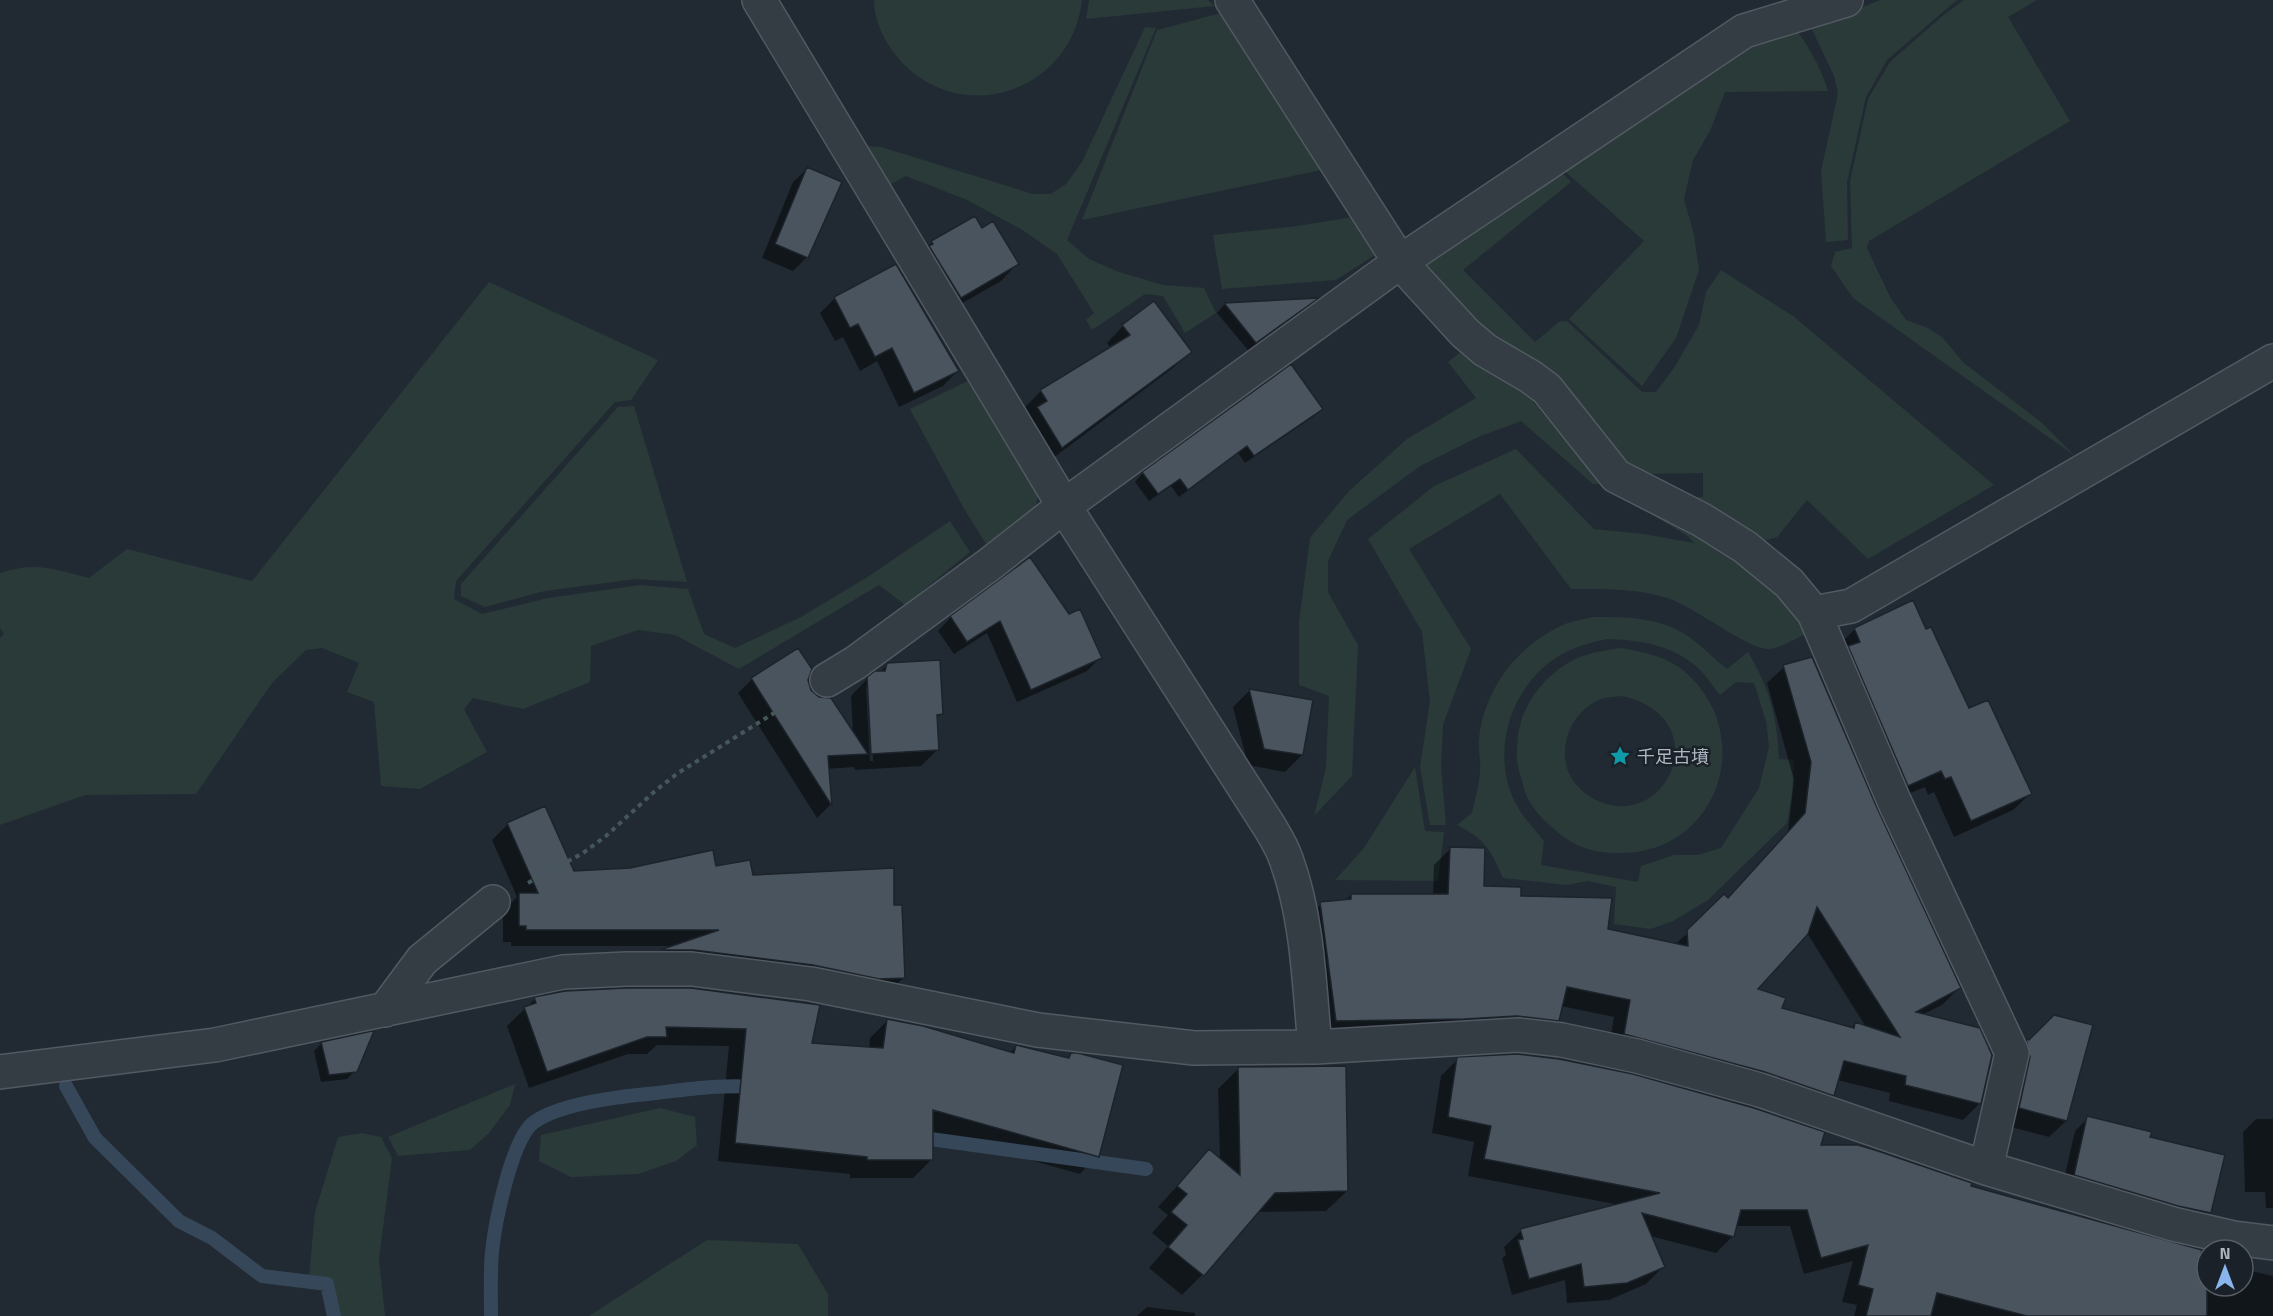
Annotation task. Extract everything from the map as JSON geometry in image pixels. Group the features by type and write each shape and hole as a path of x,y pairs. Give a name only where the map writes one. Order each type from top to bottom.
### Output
{"street":[{"path":"759,0 1064,506 1269,826 1286,858 1305,936 1314,1047"},
{"path":"1232,0 1400,262 1465,333 1485,350 1547,389 1616,476 1702,520 1745,547 1789,583 1814,613 1894,803 2012,1053 1986,1168"},
{"path":"827,680 855,663 990,564 1064,506 1400,262 1744,31 1846,0"},
{"path":"1814,613 1851,606 2273,361"},
{"path":"385,1010 422,960 493,902"},
{"path":"0,1072 215,1045 563,972 692,969 811,984 1038,1030 1194,1048 1314,1047 1518,1035 1562,1040 1637,1056 1760,1090 1986,1168 2173,1224 2234,1239 2273,1243"}],"path":[{"path":"493,902 583,853 606,836 678,773 827,680"}],"shaded area":[{"path":"874,0 1082,0 1074,32 1058,58 1035,78 1009,90 980,95 951,92 923,80 898,58 881,31"},
{"path":"1089,0 1208,0 1215,6 1086,19"},
{"path":"1880,0 1957,0 1887,60 1866,97 1847,182 1848,240 1826,242 1821,171 1838,93 1834,76 1809,23"},
{"path":"1964,0 2037,0 2008,17 2070,121 1869,241 1867,248 1890,297 1906,320 1928,328 1942,337 1964,363 2042,423 2075,456 1853,298 1831,266 1835,252 1852,248 1850,181 1868,99 1890,62"},
{"path":"1225,12 1321,170 1082,220 1157,30"},
{"path":"1792,23 1813,56 1828,91 1725,92 1710,131 1693,160 1684,199 1694,235 1699,270 1676,338 1642,386 1569,319 1644,241 1560,167 1711,59"},
{"path":"1145,27 1156,28 1067,240 1089,259 1119,272 1163,285 1204,288 1216,313 1185,333 1163,296 1145,294 1092,330 1086,320 1094,313 1057,254 1021,229 967,200 906,176 889,185 866,146 881,147 1033,194 1051,194 1066,184 1082,162"},
{"path":"1557,167 1571,182 1463,270 1535,342 1559,322 1567,321 1642,392 1656,392 1674,368 1699,325 1706,292 1721,270 1793,316 1994,485 1868,559 1807,500 1777,537 1763,541 1686,497 1703,497 1703,473 1646,474 1615,456 1470,323 1426,271 1424,259"},
{"path":"1359,216 1380,252 1336,280 1222,289 1213,235 1297,226"},
{"path":"489,282 658,360 631,400 615,402 456,581 454,599 482,614 548,598 640,585 688,589 704,634 735,648 801,617 869,576 950,521 970,552 905,605 879,585 739,669 675,635 638,630 591,646 590,682 523,709 473,698 464,709 487,752 420,789 381,786 374,702 347,692 359,663 322,648 306,650 272,683 196,794 85,795 0,825 0,638 4,634 0,628 0,573 24,567 35,567 55,569 89,578 127,549 252,581"},
{"path":"1463,350 1523,390 1576,452 1734,554 1773,589 1808,633 1775,648 1761,648 1667,598 1631,591 1571,589 1500,494 1409,549 1471,649 1443,725 1441,766 1446,825 1430,825 1420,767 1430,701 1422,632 1368,539 1434,486 1516,449 1594,529 1644,534 1694,543 1688,536 1600,484 1593,484 1521,421 1478,437 1420,466 1347,520 1328,561 1328,592 1358,645 1352,776 1314,816 1326,768 1329,696 1299,685 1299,622 1310,538 1349,491 1407,439 1476,398 1448,362"},
{"path":"972,379 1038,496 1035,510 986,544 963,507 910,409"},
{"path":"634,406 687,582 635,579 545,591 485,607 461,596 461,584 618,407"},
{"path":"1594,617 1643,619 1666,625 1688,636 1727,669 1748,652 1762,678 1771,704 1779,759 1794,760 1787,823 1708,900 1673,921 1651,929 1614,924 1616,887 1588,881 1566,885 1503,878 1486,846 1457,825 1472,813 1479,777 1479,743 1482,721 1496,686 1518,657 1546,634 1574,621","holes":["1601,640 1656,645 1679,654 1699,669 1720,695 1736,682 1754,683 1766,721 1769,747 1759,788 1721,848 1698,855 1674,855 1641,866 1638,882 1541,865 1544,841 1515,803 1506,776 1504,756 1511,715 1532,679 1564,653"]},
{"path":"1621,648 1654,655 1684,671 1706,696 1719,725 1722,755 1717,784 1704,810 1684,832 1657,847 1624,853 1600,852 1578,845 1564,837 1535,810 1524,789 1517,762 1518,734 1529,702 1555,672 1577,658","holes":["1622,696 1652,708 1669,727 1675,748 1672,770 1660,788 1643,802 1620,806 1594,799 1585,793 1571,777 1565,757 1568,736 1577,717 1594,702 1604,698"]},
{"path":"1415,767 1425,831 1444,832 1438,881 1335,880 1364,848"},
{"path":"515,1084 510,1105 489,1133 470,1150 398,1156 388,1137"},
{"path":"660,1108 695,1117 697,1145 676,1161 638,1174 571,1177 539,1161 541,1135"},
{"path":"362,1133 381,1137 392,1158 379,1259 385,1316 337,1316 329,1278 309,1276 315,1212 338,1137"},
{"path":"707,1240 798,1244 828,1294 828,1316 589,1316"}],"building":[{"path":"807,167 842,182 808,258 775,244"},
{"path":"975,216 982,228 993,221 1019,264 961,298 929,246 933,244 931,241"},
{"path":"896,264 959,371 914,393 892,348 875,357 858,324 850,328 834,297"},
{"path":"1319,298 1256,343 1224,303"},
{"path":"1154,301 1192,352 1062,448 1037,407 1047,401 1040,390 1130,335 1122,325"},
{"path":"1291,364 1323,409 1254,456 1247,446 1188,490 1180,479 1158,494 1142,472"},
{"path":"1030,557 1069,614 1080,609 1102,658 1031,690 1000,621 967,642 950,616"},
{"path":"1913,600 1926,629 1931,627 1969,708 1988,700 2032,794 1971,821 1951,777 1945,779 1941,771 1908,786 1848,646 1860,642 1854,628"},
{"path":"798,648 812,669 808,680 811,690 819,697 831,698 868,754 828,756 832,806 751,678"},
{"path":"1812,657 1878,810 1961,988 1916,1012 1980,1028 1992,1055 1981,1104 1905,1085 1906,1076 1844,1061 1834,1096 1765,1072 1624,1034 1630,1000 1567,987 1559,1021 1517,1016 1336,1021 1320,902 1351,899 1351,894 1448,894 1450,847 1485,848 1484,886 1521,887 1521,896 1612,898 1608,929 1688,946 1687,930 1724,894 1728,898 1805,813 1811,762 1783,665","holes":["1817,907 1900,1037 1855,1022 1854,1028 1782,1008 1786,998 1758,989 1808,934"]},
{"path":"940,660 943,714 937,715 939,750 871,754 867,677 875,671 885,671 887,663"},
{"path":"1249,689 1313,700 1303,755 1264,749"},
{"path":"545,806 574,871 630,868 713,850 716,866 750,860 753,875 894,868 894,905 902,905 905,978 879,979 813,965 694,950 660,950 719,930 526,930 526,926 519,926 519,893 538,893 507,823"},
{"path":"691,988 820,1005 812,1043 883,1048 887,1019 923,1026 1014,1053 1016,1045 1069,1058 1071,1053 1078,1053 1123,1065 1099,1157 933,1110 933,1160 867,1160 867,1157 735,1143 746,1029 666,1027 667,1037 647,1037 547,1072 524,1007 536,1003 534,997 565,991"},
{"path":"2054,1015 2093,1025 2067,1121 2019,1108 2030,1057 2026,1039 2029,1040"},
{"path":"374,1031 357,1072 329,1075 321,1042"},
{"path":"1517,1054 1559,1059 1633,1074 1754,1108 1825,1132 1821,1145 1858,1145 1972,1183 1971,1186 2195,1248 2195,1298 2207,1298 2207,1316 2027,1316 1937,1293 1931,1316 1866,1316 1873,1289 1858,1285 1868,1245 1821,1258 1807,1210 1741,1210 1734,1237 1642,1213 1665,1267 1627,1283 1584,1287 1581,1264 1529,1279 1518,1240 1523,1239 1520,1229 1660,1193 1484,1159 1491,1126 1448,1117 1457,1057"},
{"path":"1346,1066 1348,1191 1275,1193 1204,1276 1168,1247 1187,1225 1171,1212 1187,1194 1177,1186 1209,1149 1240,1175 1238,1067"},
{"path":"2087,1116 2152,1132 2150,1137 2225,1155 2211,1213 2178,1206 2074,1175"}],"waterway":[{"path":"66,1086 95,1138 179,1221 212,1238 262,1276 327,1284 334,1316"},
{"path":"491,1316 492,1252 500,1203 518,1147 533,1123 557,1111 604,1099 702,1088 757,1087"},
{"path":"916,1137 1146,1169"}],"place":[{"name":"千足古墳","path":"1620,756"}]}
